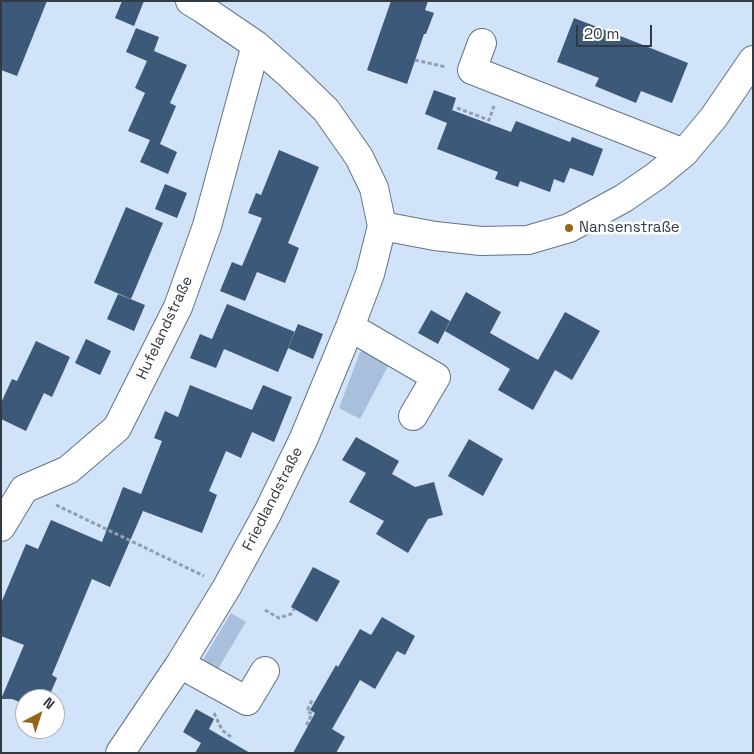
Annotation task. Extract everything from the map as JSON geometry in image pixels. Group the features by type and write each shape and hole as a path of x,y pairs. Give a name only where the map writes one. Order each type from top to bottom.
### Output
{"street":[{"name":"Friedlandstraße","path":"120,753 180,664 227,587 268,512 304,438 350,327 370,274 382,226 374,188 359,157 326,110 256,45 190,1"},
{"path":"482,43 472,70 684,153"},
{"name":"Hufelandstraße","path":"24,489 68,470 117,428 170,324 208,226 256,45"},
{"path":"382,226 434,236 481,241 528,240 569,228 624,198 656,176 684,153 714,117 753,60"},
{"path":"350,327 436,377 413,416"},
{"path":"1,527 24,489"},
{"path":"180,664 247,702 264,670"}],"path":[{"path":"415,60 449,68"},
{"path":"457,108 489,120 503,82"},
{"path":"24,489 227,587"},
{"path":"265,610 280,618 291,614 294,609"},
{"path":"308,725 312,714 307,711 314,698"},
{"path":"210,706 222,730 230,737"}],"shaded area":[{"path":"365,351 388,363 388,366 360,419 339,408 360,352"},
{"path":"231,613 246,622 215,674 201,663"}],"building":[{"path":"1,1 47,1 17,76 1,70"},
{"path":"122,1 144,1 134,26 115,18"},
{"path":"391,1 428,1 425,10 434,13 426,34 424,34 407,84 367,70"},
{"path":"574,18 688,63 672,103 641,91 636,103 595,86 599,78 557,62"},
{"path":"136,28 159,37 154,51 187,65 170,103 176,106 160,144 177,152 168,174 140,162 150,140 128,131 145,93 135,88 147,61 126,52"},
{"path":"434,90 456,98 452,110 511,132 516,121 570,142 572,137 603,149 593,176 570,168 564,183 554,179 550,192 520,181 518,187 495,179 498,172 437,149 447,123 425,114"},
{"path":"279,150 319,167 288,243 299,248 285,283 257,272 245,301 220,291 232,262 242,266 262,218 248,213 256,193 261,195"},
{"path":"165,184 187,193 177,218 155,209"},
{"path":"126,207 163,223 131,299 94,283"},
{"path":"466,292 501,312 490,333 538,360 565,312 600,331 572,380 555,370 533,410 498,390 510,369 445,331"},
{"path":"118,294 145,305 134,331 107,319"},
{"path":"227,304 295,332 278,372 224,349 216,368 190,358 200,334 212,339"},
{"path":"431,310 450,321 438,344 418,333"},
{"path":"298,324 323,334 313,359 288,348"},
{"path":"86,339 111,351 100,375 75,363"},
{"path":"36,341 70,357 52,397 44,393 26,431 1,419 1,403 12,379 17,381"},
{"path":"190,385 252,410 263,385 292,397 274,442 252,432 241,458 226,451 209,491 217,495 202,533 143,511 110,587 92,579 52,675 57,678 52,689 15,689 15,700 1,699 24,645 1,636 1,603 26,544 38,549 51,520 102,542 123,487 141,494 162,441 154,438 165,411 178,417"},
{"path":"356,437 399,461 392,474 415,487 434,482 443,515 428,519 408,553 376,534 384,521 349,502 366,473 342,460"},
{"path":"469,439 503,459 483,496 448,476"},
{"path":"313,567 340,581 317,622 291,607"},
{"path":"382,617 415,636 405,655 397,651 375,689 360,680 332,729 345,737 336,753 293,753 315,713 310,710 336,665 338,667 360,629 371,635"},
{"path":"196,709 214,719 209,729 250,753 195,753 201,743 183,732"}],"place":[{"name":"Nansenstraße","path":"569,228"}]}
